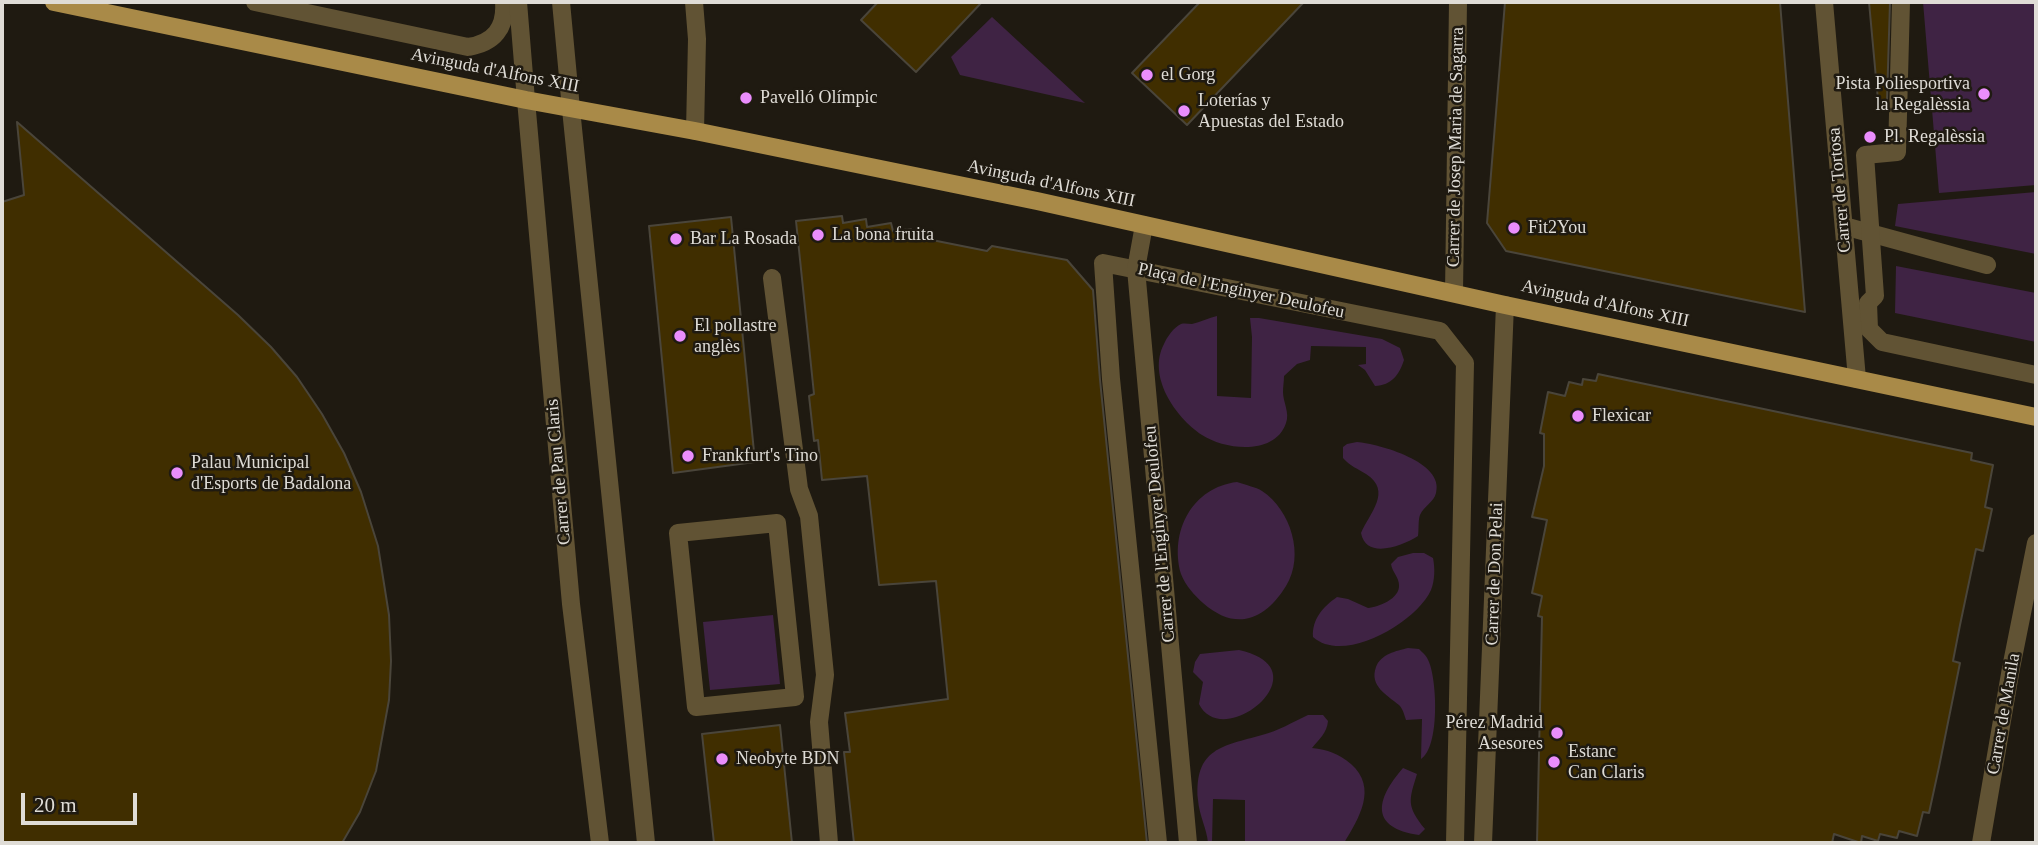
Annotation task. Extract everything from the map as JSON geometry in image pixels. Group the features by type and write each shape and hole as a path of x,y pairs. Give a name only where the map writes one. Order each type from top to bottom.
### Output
{"main road":[{"name":"Avinguda d'Alfons XIII","path":"54,2 526,100 695,131 2036,416"}],"street":[{"path":"255,2 468,47 482,45 497,35 503,22 505,2"},
{"name":"Carrer de Pau Claris","path":"518,2 570,604 600,843"},
{"path":"561,2 646,843"},
{"path":"694,2 695,131"},
{"name":"Carrer de Josep Maria de Sagarra","path":"1454,292 1458,2"},
{"name":"Carrer de Tortosa","path":"1824,2 1857,379"},
{"path":"1901,2 1897,152 1865,155 1875,296 1868,303 1869,329 1882,342 2036,375"},
{"name":"Carrer de l'Enginyer Deulofeu","path":"1144,225 1136,269 1188,843"},
{"path":"1844,226 1987,265"},
{"name":"Plaça de l'Enginyer Deulofeu","path":"1158,843 1110,366 1103,263 1440,331 1465,363 1455,843"},
{"path":"772,278 799,489 809,516 824,675 819,722 829,843"},
{"name":"Carrer de Don Pelai","path":"1483,843 1505,305"},
{"path":"777,523 795,697 696,707 678,533 777,523"},
{"name":"Carrer de Manila","path":"1981,843 2036,543"}],"shaded area":[{"name":"Pista Poliesportiva la Regalèssia","path":"1923,2 2036,2 2036,185 1939,193"},
{"path":"992,17 1085,103 960,75 951,57"},
{"path":"2036,192 2036,254 1895,226 1898,204"},
{"path":"1896,266 2036,293 2036,342 1895,313"},
{"path":"1217,316 1217,396 1251,398 1250,318 1382,339 1400,348 1404,360 1394,378 1386,384 1375,386 1365,370 1358,365 1366,364 1366,347 1311,346 1310,360 1297,364 1284,376 1283,392 1287,419 1280,434 1261,445 1248,447 1223,444 1202,435 1182,418 1166,395 1159,369 1164,344 1176,327"},
{"path":"1357,442 1394,451 1431,472 1436,482 1436,493 1420,515 1418,536 1403,544 1385,548 1370,546 1364,541 1361,533 1377,503 1378,488 1366,474 1343,458 1343,447"},
{"path":"1237,482 1260,490 1272,499 1287,521 1294,548 1292,574 1278,598 1259,614 1238,619 1215,612 1197,597 1181,574 1178,558 1182,527 1197,502 1208,492"},
{"path":"1424,553 1433,558 1434,574 1431,590 1411,615 1378,636 1360,643 1343,646 1326,644 1313,637 1319,614 1337,597 1368,608 1392,598 1399,585 1391,564 1398,557"},
{"path":"773,615 780,684 710,690 703,622"},
{"path":"1408,648 1419,649 1426,656 1434,683 1434,728 1427,752 1421,759 1422,719 1406,720 1400,707 1377,685 1374,674 1381,659"},
{"path":"1239,650 1263,660 1273,673 1271,688 1261,702 1245,713 1228,719 1211,717 1199,704 1203,682 1193,672 1195,662 1200,654"},
{"path":"1308,715 1323,715 1328,721 1324,732 1312,748 1333,753 1346,760 1359,773 1363,783 1365,793 1360,813 1344,843 1245,843 1245,800 1213,799 1212,843 1208,843 1198,800 1198,783 1206,759 1235,742 1274,731"},
{"path":"1403,768 1417,774 1411,803 1425,829 1419,835 1392,826 1382,811 1387,791"}],"building":[{"path":"878,2 982,2 916,72 861,20"},
{"path":"1200,2 1304,2 1187,125 1132,73"},
{"path":"1505,2 1780,2 1805,312 1506,251 1487,223"},
{"path":"1869,2 1890,2 1887,100 1878,100"},
{"name":"Palau Municipal d'Esports de Badalona","path":"17,122 271,347 297,377 344,453 361,492 378,546 389,615 391,661 389,700 376,771 360,812 342,843 2,843 2,202 24,195"},
{"path":"842,216 843,223 866,219 867,227 891,223 893,231 911,229 912,236 987,251 992,246 1067,260 1093,290 1147,843 854,843 844,752 850,752 845,713 948,699 936,581 879,585 867,476 822,480 818,440 814,441 809,396 814,394 796,221"},
{"path":"731,217 755,462 673,473 649,226"},
{"path":"1598,374 1972,453 1971,460 1993,465 1985,507 1992,509 1983,551 1976,549 1953,661 1960,663 1939,767 1929,813 1923,812 1917,836 1899,831 1897,838 1880,834 1878,841 1862,836 1861,843 1834,834 1832,843 1537,843 1542,617 1538,616 1542,596 1532,593 1547,520 1532,517 1544,466 1544,434 1540,433 1548,392 1565,396 1569,382 1582,385 1583,379 1596,381"},
{"path":"780,725 792,843 714,843 702,734"}],"place":[{"name":"el Gorg","path":"1147,75"},
{"name":"Pista Poliesportiva la Regalèssia","path":"1984,94"},
{"name":"Pavelló Olímpic","path":"746,98"},
{"name":"Loterías y Apuestas del Estado","path":"1184,111"},
{"name":"Pl. Regalèssia","path":"1870,137"},
{"name":"Fit2You","path":"1514,228"},
{"name":"La bona fruita","path":"818,235"},
{"name":"Bar La Rosada","path":"676,239"},
{"name":"El pollastre anglès","path":"680,336"},
{"name":"Flexicar","path":"1578,416"},
{"name":"Frankfurt's Tino","path":"688,456"},
{"name":"Palau Municipal d'Esports de Badalona","path":"177,473"},
{"name":"Pérez Madrid Asesores","path":"1557,733"},
{"name":"Neobyte BDN","path":"722,759"},
{"name":"Estanc Can Claris","path":"1554,762"}]}
